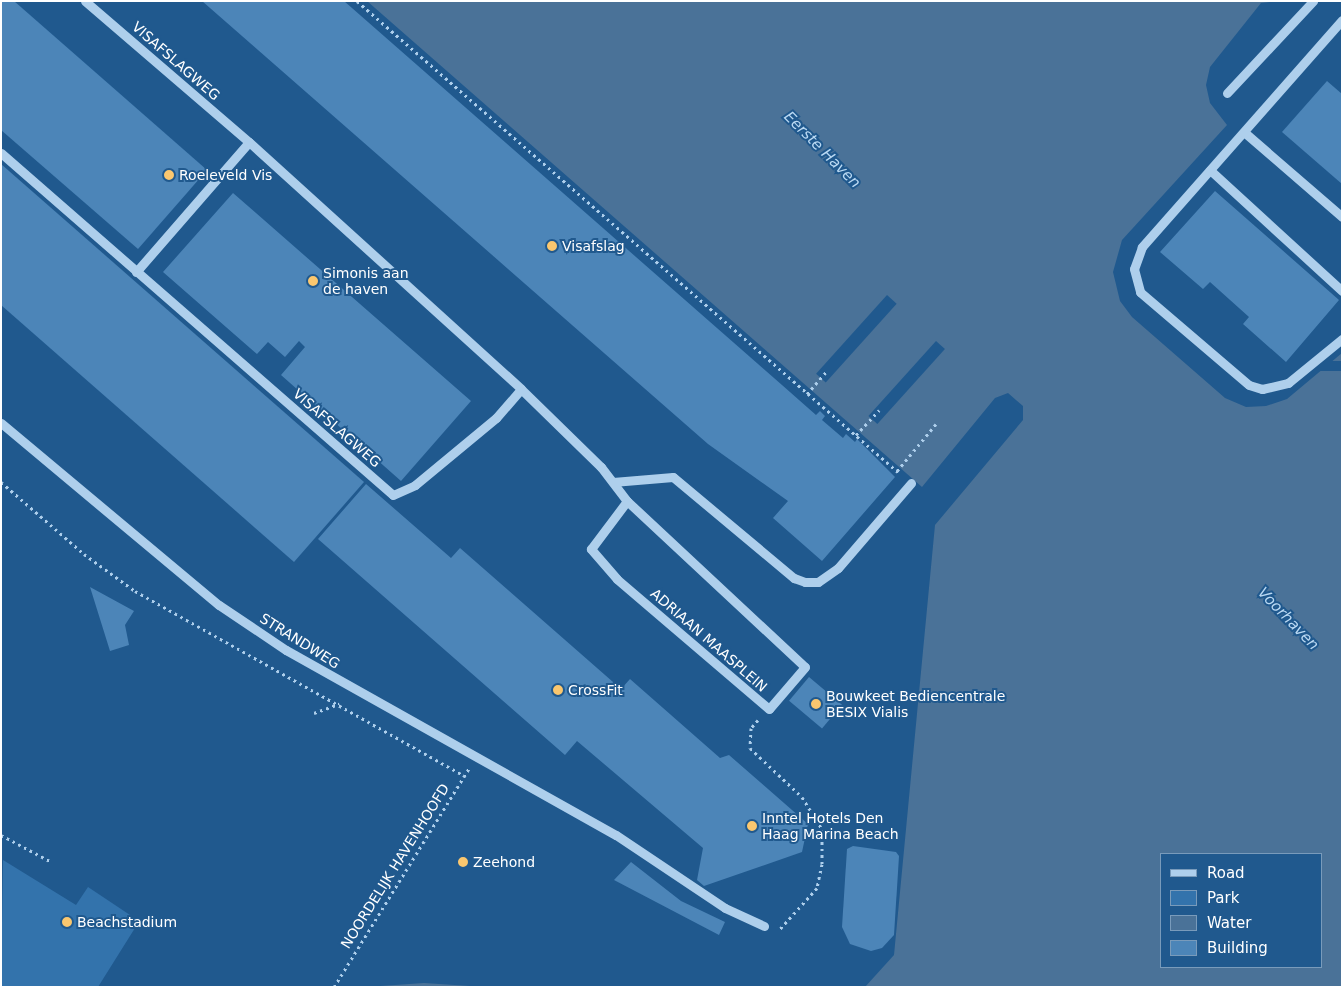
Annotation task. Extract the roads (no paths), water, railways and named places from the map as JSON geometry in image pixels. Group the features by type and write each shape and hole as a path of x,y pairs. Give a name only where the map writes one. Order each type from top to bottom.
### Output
{"street":[{"name":"VISAFSLAGWEG","path":"85,1 249,142 521,389 613,482 627,501"},
{"path":"1227,93 1306,4 1313,1"},
{"path":"1342,20 1210,170 1136,258 1134,269 1140,292 1249,385 1262,389 1288,383 1342,338"},
{"path":"1244,132 1342,216"},
{"path":"136,272 249,142"},
{"name":"VISAFSLAGWEG","path":"1,152 393,495 415,484 496,418 521,389"},
{"path":"1210,170 1342,291"},
{"name":"STRANDWEG","path":"1,423 219,605 286,650 616,835 725,908 764,926"},
{"path":"613,482 673,477 794,578 805,582 818,582 838,568 911,483"},
{"name":"ADRIAAN MAASPLEIN","path":"627,501 805,667 769,709 617,578 591,549 627,501"}],"water":[{"path":"367,1 1279,1 1261,3 1210,67 1206,85 1210,103 1227,125 1122,240 1113,272 1120,301 1132,317 1225,398 1246,407 1266,406 1287,399 1342,353 1342,987 865,987 894,955 935,525 1023,420 1023,406 1008,393 995,398 922,487"},
{"path":"424,983 485,987 366,987"}],"place":[{"name":"Roeleveld Vis","path":"169,175"},
{"name":"Visafslag","path":"552,246"},
{"name":"Simonis aan de haven","path":"313,281"},
{"name":"CrossFit","path":"558,690"},
{"name":"Bouwkeet Bediencentrale BESIX Vialis","path":"816,704"},
{"name":"Inntel Hotels Den Haag Marina Beach","path":"752,826"},
{"name":"Zeehond","path":"463,862"},
{"name":"Beachstadium","path":"67,922"}],"water label":[{"name":"Eerste Haven","path":"822,150"},
{"name":"Voorhaven","path":"1288,619"}]}
